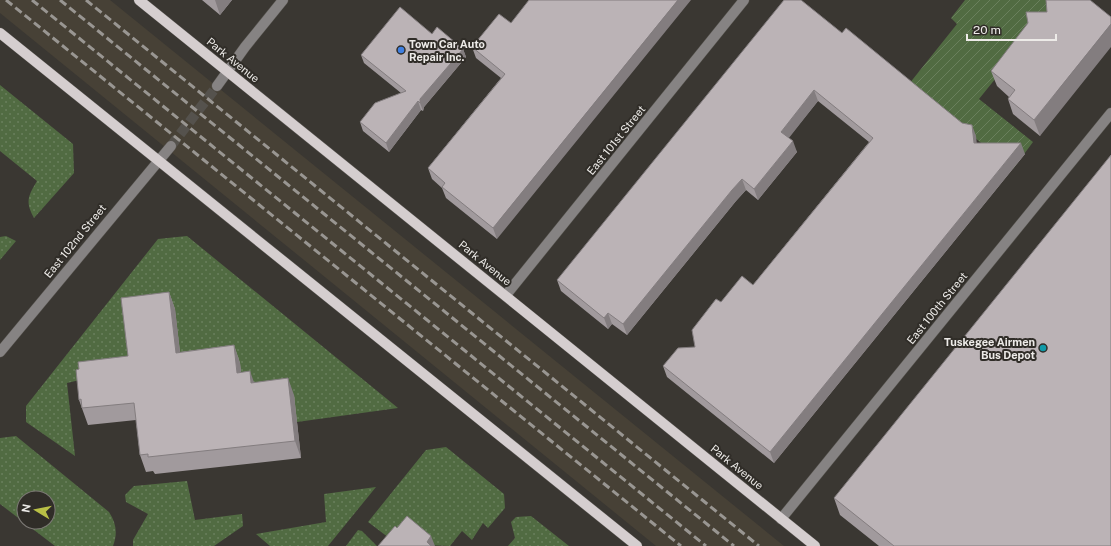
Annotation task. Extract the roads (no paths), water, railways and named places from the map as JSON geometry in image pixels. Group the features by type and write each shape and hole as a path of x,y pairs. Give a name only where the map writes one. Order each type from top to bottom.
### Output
{"main road":[{"name":"Park Avenue","path":"139,0 815,546"},
{"path":"0,33 157,161 637,546"}],"street":[{"path":"217,86 283,0"},
{"name":"East 101st Street","path":"506,295 744,0"},
{"name":"East 100th Street","path":"781,519 1111,113"},
{"name":"East 102nd Street","path":"0,352 171,146"}],"tunnel":[{"path":"171,146 217,86"}],"railway":[{"path":"6,0 681,546"},
{"path":"32,0 706,546"},
{"path":"60,0 734,546"},
{"path":"86,0 759,546"}],"place":[{"name":"Town Car Auto Repair Inc.","path":"401,50"},
{"name":"Tuskegee Airmen Bus Depot","path":"1043,348"}]}
